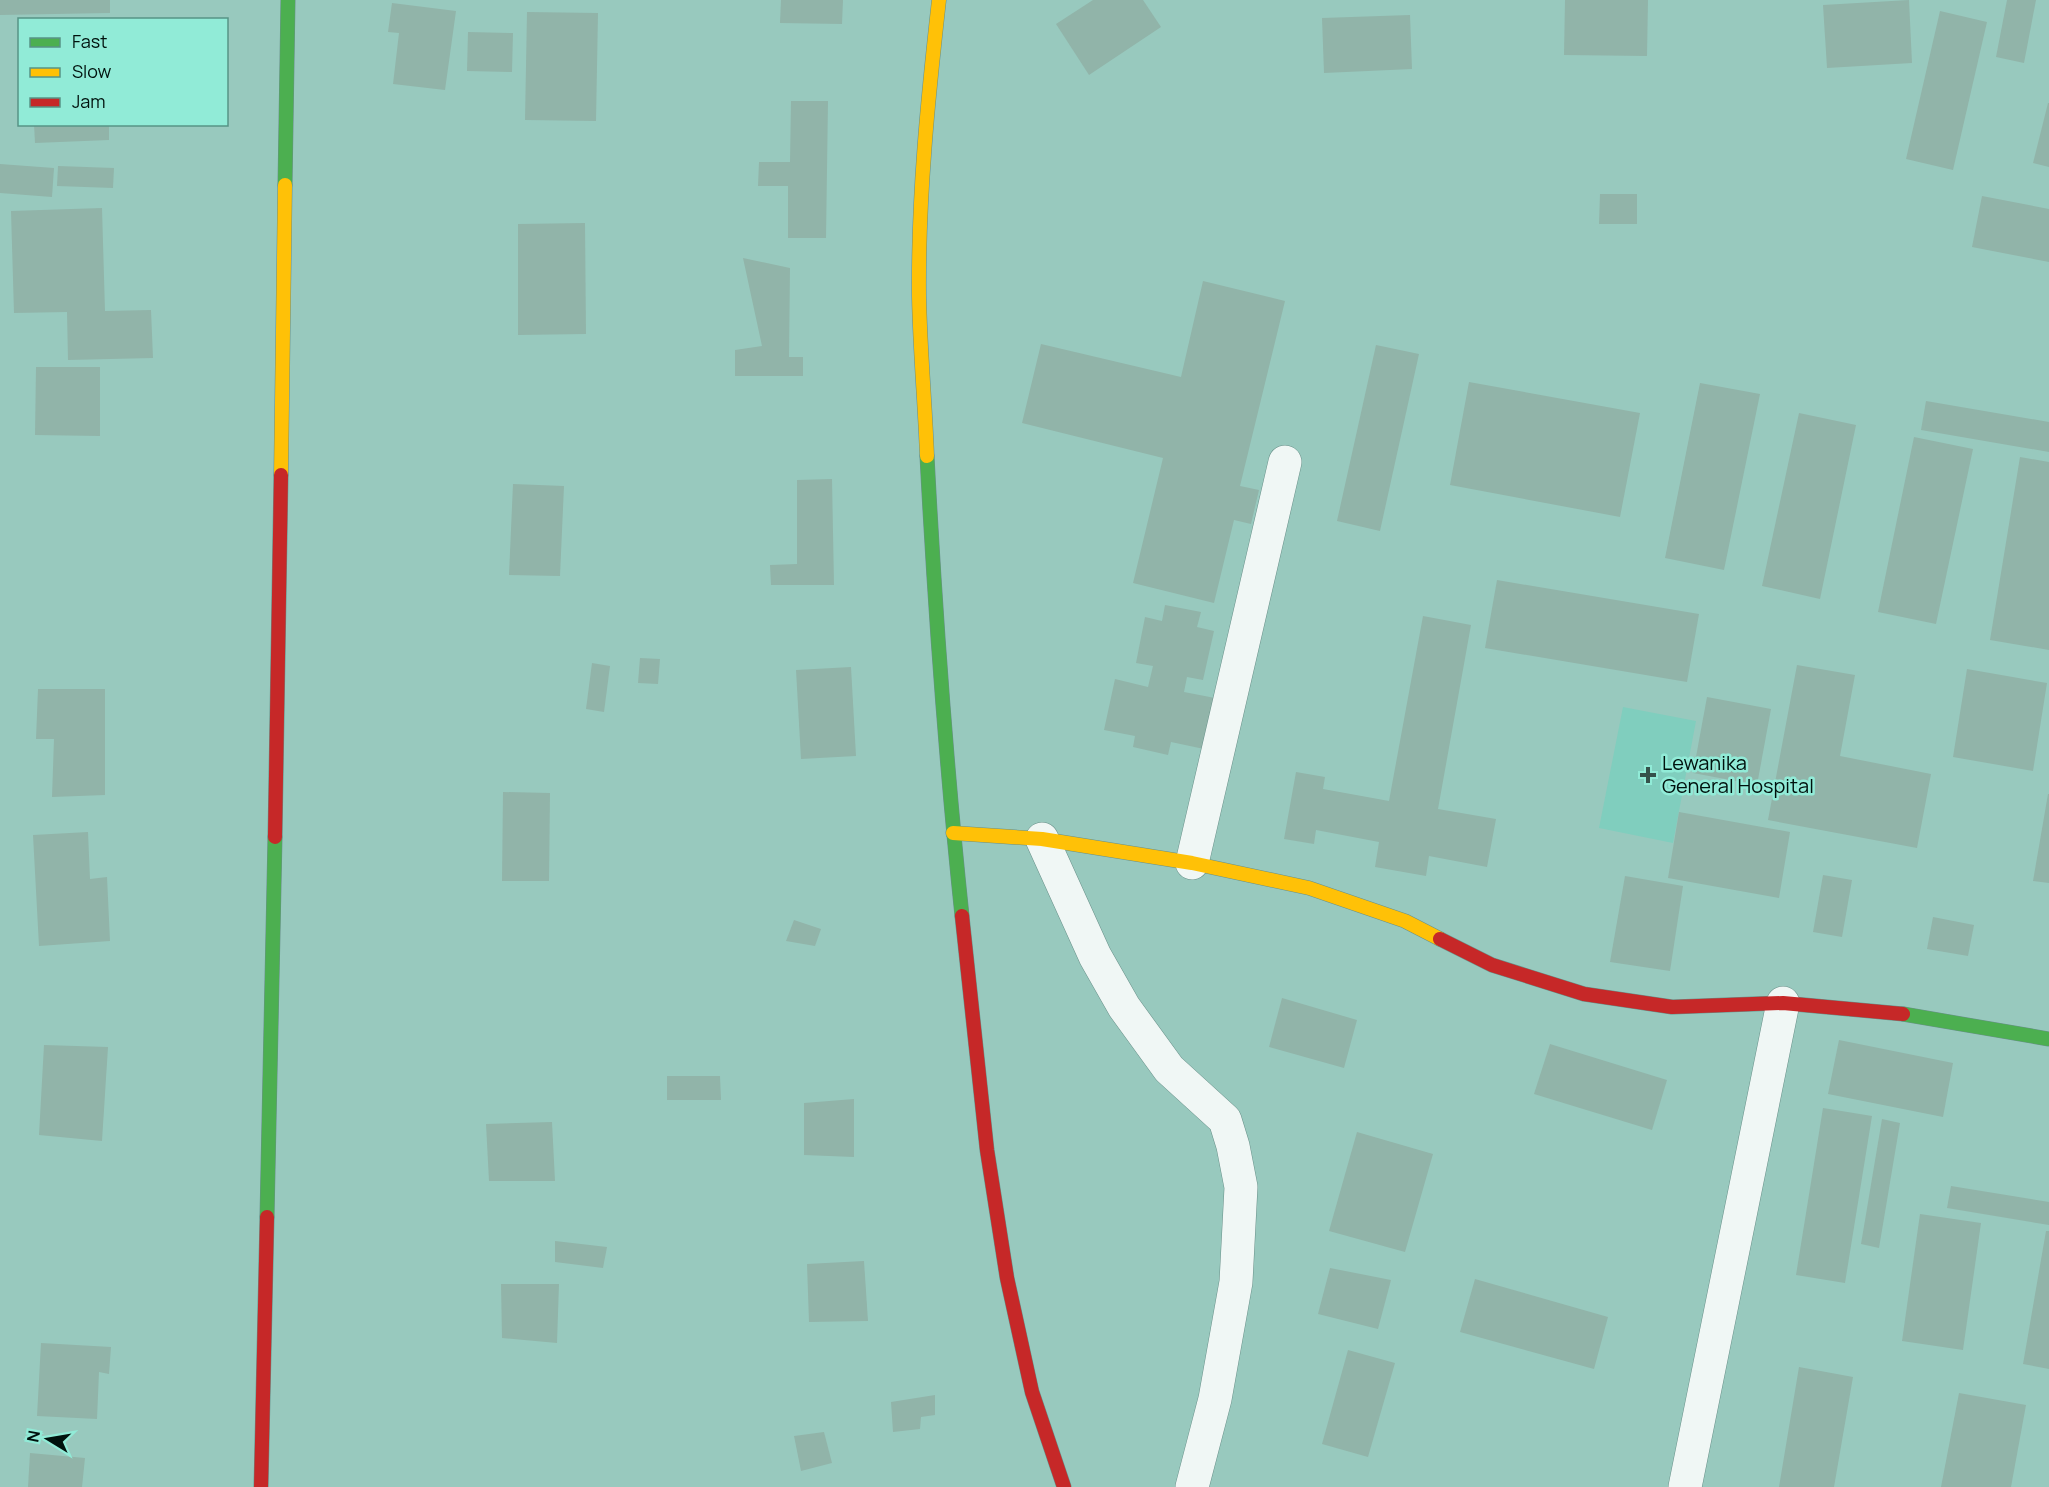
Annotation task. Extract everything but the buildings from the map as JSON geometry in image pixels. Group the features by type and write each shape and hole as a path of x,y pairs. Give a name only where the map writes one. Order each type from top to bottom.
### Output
{"street":[{"path":"261,1487 278,676 288,0"},
{"path":"939,0 927,102 919,296 933,564 953,833 987,1150 1007,1278 1032,1392 1064,1487"},
{"path":"1192,863 1285,462"},
{"path":"953,833 1042,839 1192,863 1309,888 1405,921 1492,965 1584,994 1672,1007 1783,1003 1921,1016 2049,1039"},
{"path":"1042,839 1095,956 1124,1007 1169,1069 1225,1120 1233,1146 1241,1187 1236,1282 1215,1399 1192,1487"},
{"path":"1686,1487 1783,1003"}],"shaded area":[{"name":"Lewanika General Hospital","path":"1623,707 1696,721 1673,843 1599,828"}],"traffic: fast":[{"path":"285,185 288,0"},
{"path":"927,456 942,686 962,916"},
{"path":"267,1217 275,837"},
{"path":"1903,1014 2049,1039"}],"traffic: slow":[{"path":"927,456 919,259 924,148 939,0"},
{"path":"281,475 285,185"},
{"path":"953,833 1042,839 1192,863 1309,888 1405,921 1440,939"}],"traffic: jam":[{"path":"275,837 281,475"},
{"path":"962,916 987,1150 1007,1278 1032,1392 1064,1487"},
{"path":"1440,939 1492,965 1584,994 1672,1007 1783,1003 1903,1014"},
{"path":"261,1487 267,1217"}],"place":[{"name":"Lewanika General Hospital","path":"1648,775"}]}
